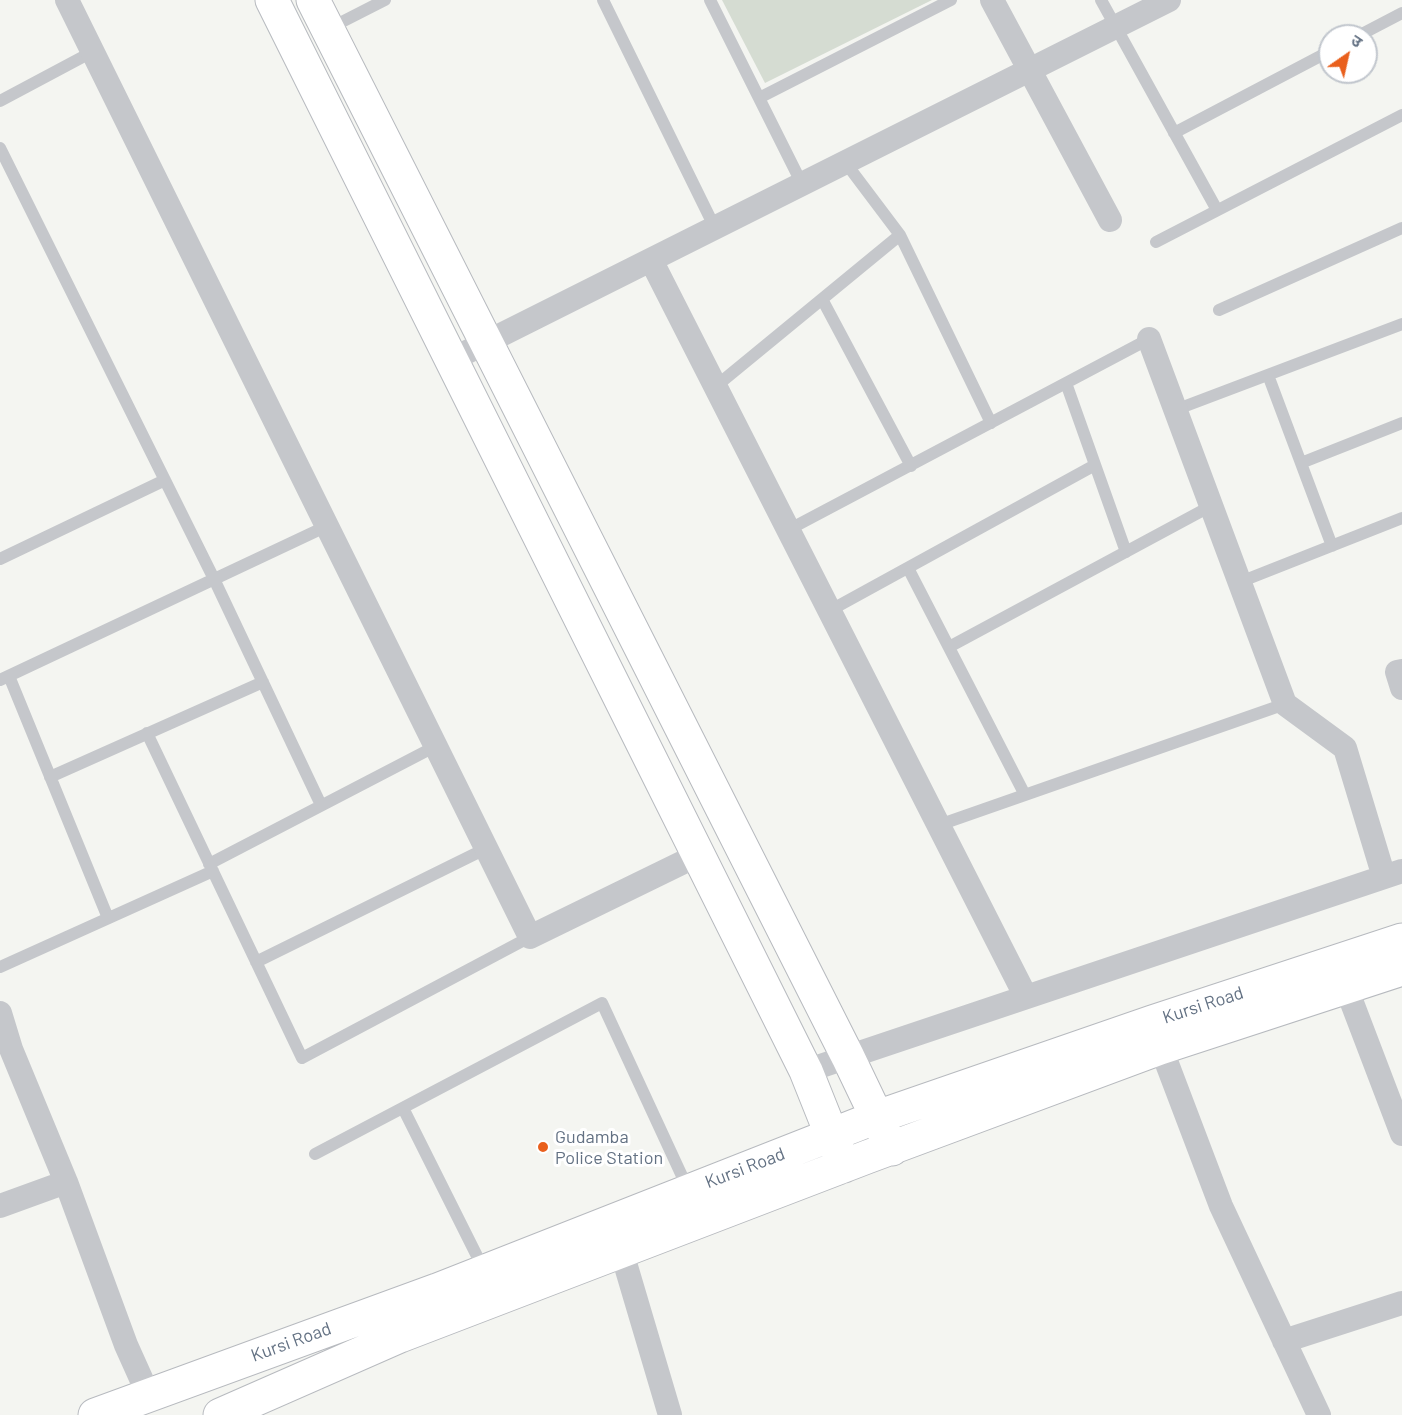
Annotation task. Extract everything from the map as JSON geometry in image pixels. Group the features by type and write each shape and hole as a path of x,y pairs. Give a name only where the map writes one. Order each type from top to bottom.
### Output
{"main road":[{"path":"272,0 806,1071 844,1166"},
{"path":"313,0 848,1057 892,1149"},
{"name":"Kursi Road","path":"220,1415 400,1336 892,1149 1156,1035 1402,940"},
{"name":"Kursi Road","path":"95,1415 485,1271 688,1189 877,1117 1156,1035 1346,987 1402,969"}],"street":[{"path":"67,0 530,937 698,855"},
{"path":"992,0 1110,220"},
{"path":"451,360 1169,0"},
{"path":"651,260 1026,997"},
{"path":"806,1071 1393,874 1344,748 1285,704 1149,339"},
{"path":"1402,671 1397,672 1402,688"},
{"path":"1346,987 1402,1134"},
{"path":"0,1012 5,1051 66,1182 126,1345 148,1394"},
{"path":"1156,1035 1221,1206 1319,1415"},
{"path":"0,1206 66,1182"},
{"path":"613,1219 620,1252 670,1415"},
{"path":"1284,1341 1402,1303"}],"lane":[{"path":"328,29 385,0"},
{"path":"603,0 715,228"},
{"path":"710,0 802,184"},
{"path":"759,98 951,0"},
{"path":"1101,0 1217,210"},
{"path":"1378,26 1402,13"},
{"path":"0,101 92,52"},
{"path":"1174,133 1318,57"},
{"path":"1156,242 1402,115"},
{"path":"0,148 214,579 321,805"},
{"path":"845,162 900,235 991,423"},
{"path":"1219,310 1402,228"},
{"path":"716,387 900,235"},
{"path":"822,299 910,466"},
{"path":"1175,410 1402,324"},
{"path":"788,530 1149,339"},
{"path":"1268,375 1332,546"},
{"path":"1066,383 1126,552"},
{"path":"1301,463 1402,423"},
{"path":"829,611 1095,465"},
{"path":"0,559 165,480"},
{"path":"949,648 1211,506"},
{"path":"1240,582 1402,518"},
{"path":"108,918 50,777 5,678 327,526"},
{"path":"908,568 1025,795"},
{"path":"50,777 263,682"},
{"path":"939,825 1285,704"},
{"path":"147,733 302,1058 530,937"},
{"path":"0,967 108,918 211,867 321,805 436,746"},
{"path":"256,962 487,848"},
{"path":"315,1154 602,1003 688,1189"},
{"path":"403,1108 485,1271"}],"shaded area":[{"path":"722,0 932,0 765,83"}],"place":[{"name":"Gudamba Police Station","path":"543,1147"}]}
